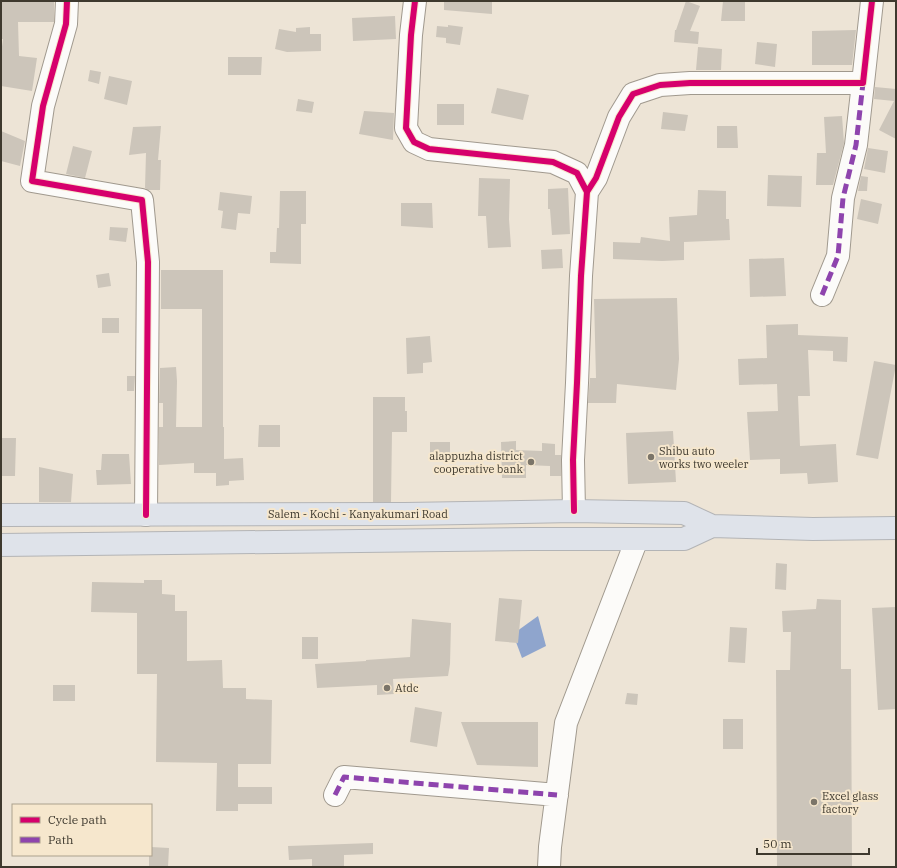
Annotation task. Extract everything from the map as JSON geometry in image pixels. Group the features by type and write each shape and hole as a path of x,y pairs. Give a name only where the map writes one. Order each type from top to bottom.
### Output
{"highway":[{"name":"Salem - Kochi - Kanyakumari Road","path":"1,515 405,514 574,511 684,513 712,526 813,529 896,528"},
{"name":"Salem - Kochi - Kanyakumari Road","path":"1,545 684,539 712,526"}],"street":[{"path":"67,1 66,24 43,106 32,181 142,200 148,262 146,515"},
{"path":"415,1 411,35 406,128 414,142 429,148 553,162 587,181"},
{"path":"822,295 838,256 843,198 856,145 872,1"},
{"path":"574,511 573,460 576,383 587,181 619,117 633,94 660,85 690,83 863,83"},
{"path":"549,867 550,847 566,723 637,539"},
{"path":"334,795 344,777 557,795"}],"water":[{"path":"538,616 546,646 522,658 513,634"}],"building":[{"path":"1,1 54,1 54,22 18,22 19,56 37,58 32,91 1,86 1,54 3,39 1,39"},
{"path":"444,1 492,1 492,14 444,10"},
{"path":"686,1 700,6 690,31 699,32 698,44 674,42 675,30"},
{"path":"723,1 745,1 745,21 721,21"},
{"path":"395,16 396,39 353,41 352,18"},
{"path":"448,25 463,27 460,45 446,43 446,38 436,37 437,26 448,27"},
{"path":"310,27 310,34 321,34 321,51 287,52 275,49 279,29 296,32 296,28"},
{"path":"856,30 852,65 812,65 812,31"},
{"path":"757,42 777,44 775,67 755,64"},
{"path":"698,47 722,49 721,70 696,70"},
{"path":"228,57 262,57 261,75 228,75"},
{"path":"90,70 101,72 99,84 88,81"},
{"path":"109,76 132,81 127,105 104,99"},
{"path":"875,87 896,89 896,139 879,130 894,101 874,99"},
{"path":"497,88 529,95 523,120 491,113"},
{"path":"298,99 314,102 312,113 296,111"},
{"path":"437,104 464,104 464,125 437,125"},
{"path":"364,111 394,113 393,140 359,134"},
{"path":"663,112 688,115 685,131 661,129"},
{"path":"842,116 844,143 833,185 816,185 817,153 826,153 824,117"},
{"path":"161,126 158,160 161,160 160,190 148,190 145,188 146,153 129,155 133,127"},
{"path":"717,126 737,126 738,148 717,148"},
{"path":"1,131 25,141 20,166 1,161"},
{"path":"73,146 92,151 85,178 66,174"},
{"path":"868,148 888,151 885,173 864,169"},
{"path":"768,175 802,176 801,207 767,206"},
{"path":"861,176 868,177 867,191 858,191"},
{"path":"479,178 510,179 509,219 511,247 488,248 486,216 478,216"},
{"path":"568,188 570,234 552,235 550,209 548,209 548,189"},
{"path":"698,190 726,191 726,219 729,219 730,240 684,242 684,260 662,261 613,259 613,242 640,243 641,237 670,241 669,217 697,215"},
{"path":"280,191 306,191 306,224 301,224 301,264 270,263 270,252 276,252 277,228 279,228"},
{"path":"220,192 252,196 250,214 238,213 236,230 221,228 223,211 218,210"},
{"path":"861,199 882,204 878,224 857,219"},
{"path":"401,203 432,203 433,228 401,226"},
{"path":"110,227 128,228 126,242 109,240"},
{"path":"562,249 563,268 542,269 541,250"},
{"path":"784,258 786,296 750,297 749,259"},
{"path":"161,270 223,270 224,459 243,458 244,480 229,481 229,485 216,486 216,473 194,473 194,463 159,465 159,427 163,427 163,403 159,403 160,368 176,367 176,427 202,427 202,309 161,309"},
{"path":"109,273 111,286 98,288 96,275"},
{"path":"677,298 679,359 676,390 617,384 616,403 588,403 590,378 596,378 594,299"},
{"path":"102,318 119,318 119,333 102,333"},
{"path":"798,324 798,335 848,337 847,362 833,361 833,351 808,350 810,396 798,396 800,446 836,444 838,482 808,484 807,473 780,474 780,459 750,460 747,412 778,411 777,384 739,385 738,359 767,358 766,325"},
{"path":"430,336 432,362 423,363 423,373 407,374 406,338"},
{"path":"874,361 896,365 878,459 856,455"},
{"path":"127,376 135,376 134,391 127,391"},
{"path":"373,397 405,397 407,432 392,432 391,502 373,502"},
{"path":"259,425 280,425 280,447 258,447"},
{"name":"Shibu auto works two weeler","path":"673,431 676,482 628,484 626,433"},
{"path":"1,438 16,438 15,476 1,476"},
{"path":"516,441 516,450 542,451 542,443 555,444 555,455 561,455 561,476 550,476 550,466 526,465 526,478 502,478 501,442"},
{"path":"430,442 450,442 450,461 430,460"},
{"path":"102,454 129,454 131,484 97,485 96,470 101,470"},
{"path":"39,467 73,474 71,502 39,502"},
{"path":"776,563 787,564 786,590 775,589"},
{"path":"144,580 162,580 162,594 175,595 175,611 187,611 187,661 222,660 223,688 246,688 246,699 272,700 271,764 238,764 238,787 272,787 272,804 238,804 238,811 216,811 217,763 156,762 157,674 137,674 137,613 91,612 92,582 144,583"},
{"path":"499,598 522,600 518,643 495,641"},
{"name":"Excel glass factory","path":"817,599 841,600 841,669 851,669 852,867 777,867 776,670 790,670 791,632 783,632 782,611 816,609"},
{"path":"896,607 896,709 878,710 872,608"},
{"path":"412,619 451,623 450,664 448,676 393,679 394,694 377,695 377,685 317,688 315,664 410,657"},
{"path":"730,627 747,628 745,663 728,662"},
{"path":"302,637 318,637 318,659 302,659"},
{"path":"53,685 75,685 75,701 53,701"},
{"path":"627,693 638,694 637,705 625,704"},
{"path":"415,707 442,712 437,747 410,742"},
{"path":"723,719 743,719 743,749 723,749"},
{"path":"461,722 538,722 538,767 477,765"},
{"path":"373,843 373,854 344,855 344,867 312,867 312,859 289,860 288,846"},
{"path":"152,847 169,848 168,867 149,867 149,856 152,856"}],"marked path":[{"path":"822,295 838,256 843,198 856,145 863,83"},
{"path":"335,795 344,777 557,795"}],"cycle path":[{"path":"67,1 66,24 43,106 32,181 142,200 148,262 146,515"},
{"path":"415,1 411,35 406,128 414,142 429,149 553,162 577,173 587,192 581,276 573,460 574,511"},
{"path":"587,192 596,178 619,117 633,94 660,85 690,83 863,83 872,1"}],"place":[{"name":"Shibu auto works two weeler","path":"651,457"},
{"name":"alappuzha district cooperative bank","path":"531,462"},
{"name":"Atdc","path":"387,688"},
{"name":"Excel glass factory","path":"814,802"}]}
